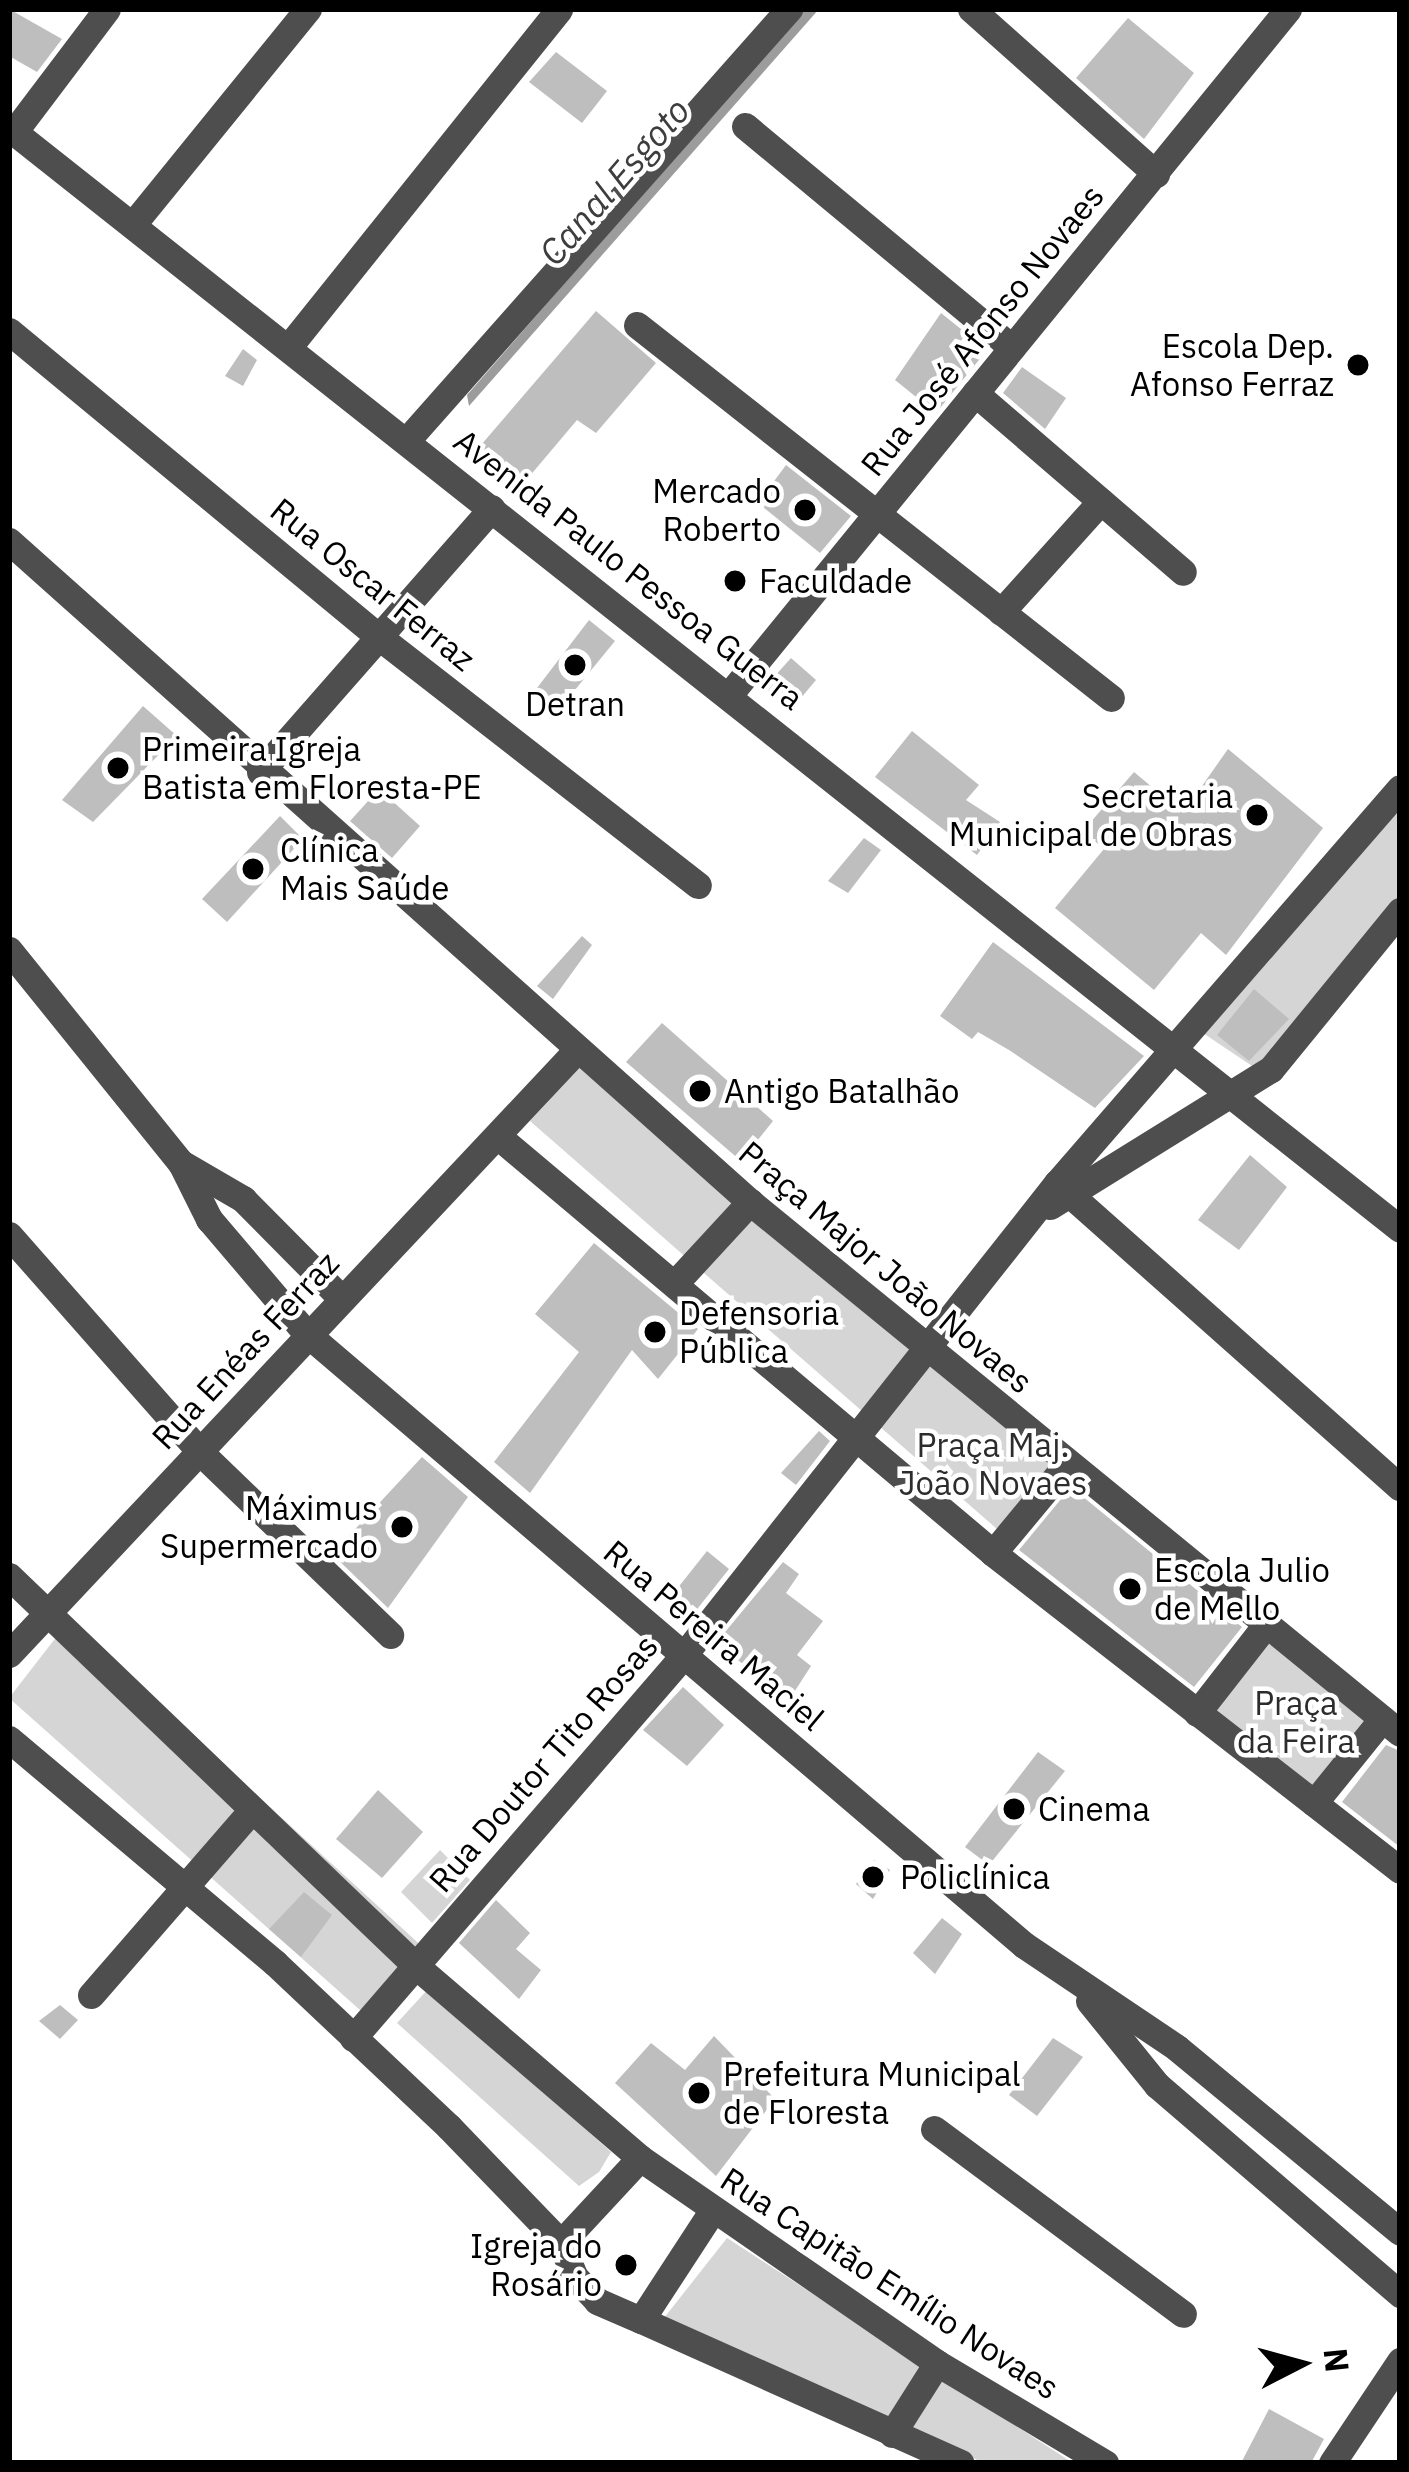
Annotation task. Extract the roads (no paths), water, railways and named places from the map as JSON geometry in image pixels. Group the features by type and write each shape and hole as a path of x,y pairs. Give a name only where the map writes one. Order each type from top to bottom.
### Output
{"street":[{"path":"11,130 107,9"},
{"path":"134,223 308,9"},
{"path":"408,439 789,9"},
{"path":"971,9 1156,174"},
{"name":"Rua José Afonso Novaes","path":"729,694 1288,9"},
{"path":"291,344 555,10"},
{"path":"745,126 1012,348"},
{"name":"Avenida Paulo Pessoa Guerra","path":"11,130 291,344 1400,1229"},
{"path":"637,325 1112,698"},
{"name":"Rua Oscar Ferraz","path":"9,332 382,640 698,885"},
{"path":"975,393 1184,572"},
{"path":"1001,612 1101,501"},
{"path":"260,772 382,640 492,508"},
{"name":"Praça Major João Novaes","path":"9,541 260,772 750,1202 1066,1465 1391,1726"},
{"name":"Rua Doutor Tito Rosas","path":"353,2038 683,1656 1029,1222 1063,1188 1175,1046 1400,788"},
{"path":"1395,1472 1063,1188 1281,1059 1400,911"},
{"path":"9,950 181,1162 243,1198 340,1298"},
{"name":"Rua Enéas Ferraz","path":"9,1654 306,1333 500,1138 578,1050"},
{"path":"500,1138 677,1281 993,1552 1400,1870"},
{"name":"Rua Pereira Maciel","path":"181,1162 209,1219 306,1333 1079,1989 1177,2048 1400,2232"},
{"path":"677,1281 750,1202"},
{"path":"9,1235 200,1452 390,1635"},
{"path":"993,1552 1066,1465"},
{"name":"Rua Capitão Emílio Novaes","path":"9,1576 416,1966 640,2158 937,2362 1106,2463"},
{"path":"1197,1712 1265,1626"},
{"path":"1313,1803 1391,1726"},
{"path":"9,1739 353,2038 561,2243 583,2287 641,2320 960,2463"},
{"path":"91,1995 251,1811"},
{"name":"Rua Pereira Maciel","path":"1079,1989 1157,2085 1400,2294"},
{"path":"934,2129 1183,2314"},
{"path":"1274,2190 1305,2151"},
{"path":"561,2243 640,2158"},
{"path":"641,2320 712,2211"},
{"path":"1332,2463 1400,2361"},
{"path":"892,2434 937,2362"}],"place":[{"name":"Escola Dep. Afonso Ferraz","path":"1358,365"},
{"name":"Mercado Roberto","path":"805,510"},
{"name":"Faculdade","path":"735,581"},
{"name":"Detran","path":"575,665"},
{"name":"Primeira Igreja Batista em Floresta-PE","path":"118,768"},
{"name":"Secretaria Municipal de Obras","path":"1257,815"},
{"name":"Clínica Mais Saúde","path":"253,869"},
{"name":"Antigo Batalhão","path":"700,1091"},
{"name":"Defensoria Pública","path":"655,1332"},
{"name":"Máximus Supermercado","path":"402,1527"},
{"name":"Escola Julio de Mello","path":"1130,1589"},
{"name":"Cinema","path":"1014,1809"},
{"name":"Policlínica","path":"873,1877"},
{"name":"Prefeitura Municipal de Floresta","path":"699,2093"},
{"name":"Igreja do Rosário","path":"626,2265"}],"water label":[{"name":"Canal Esgoto","path":"614,181"}],"park label":[{"name":"Praça Maj. João Novaes","path":"993,1464"},
{"name":"Praça da Feira","path":"1296,1722"}]}
